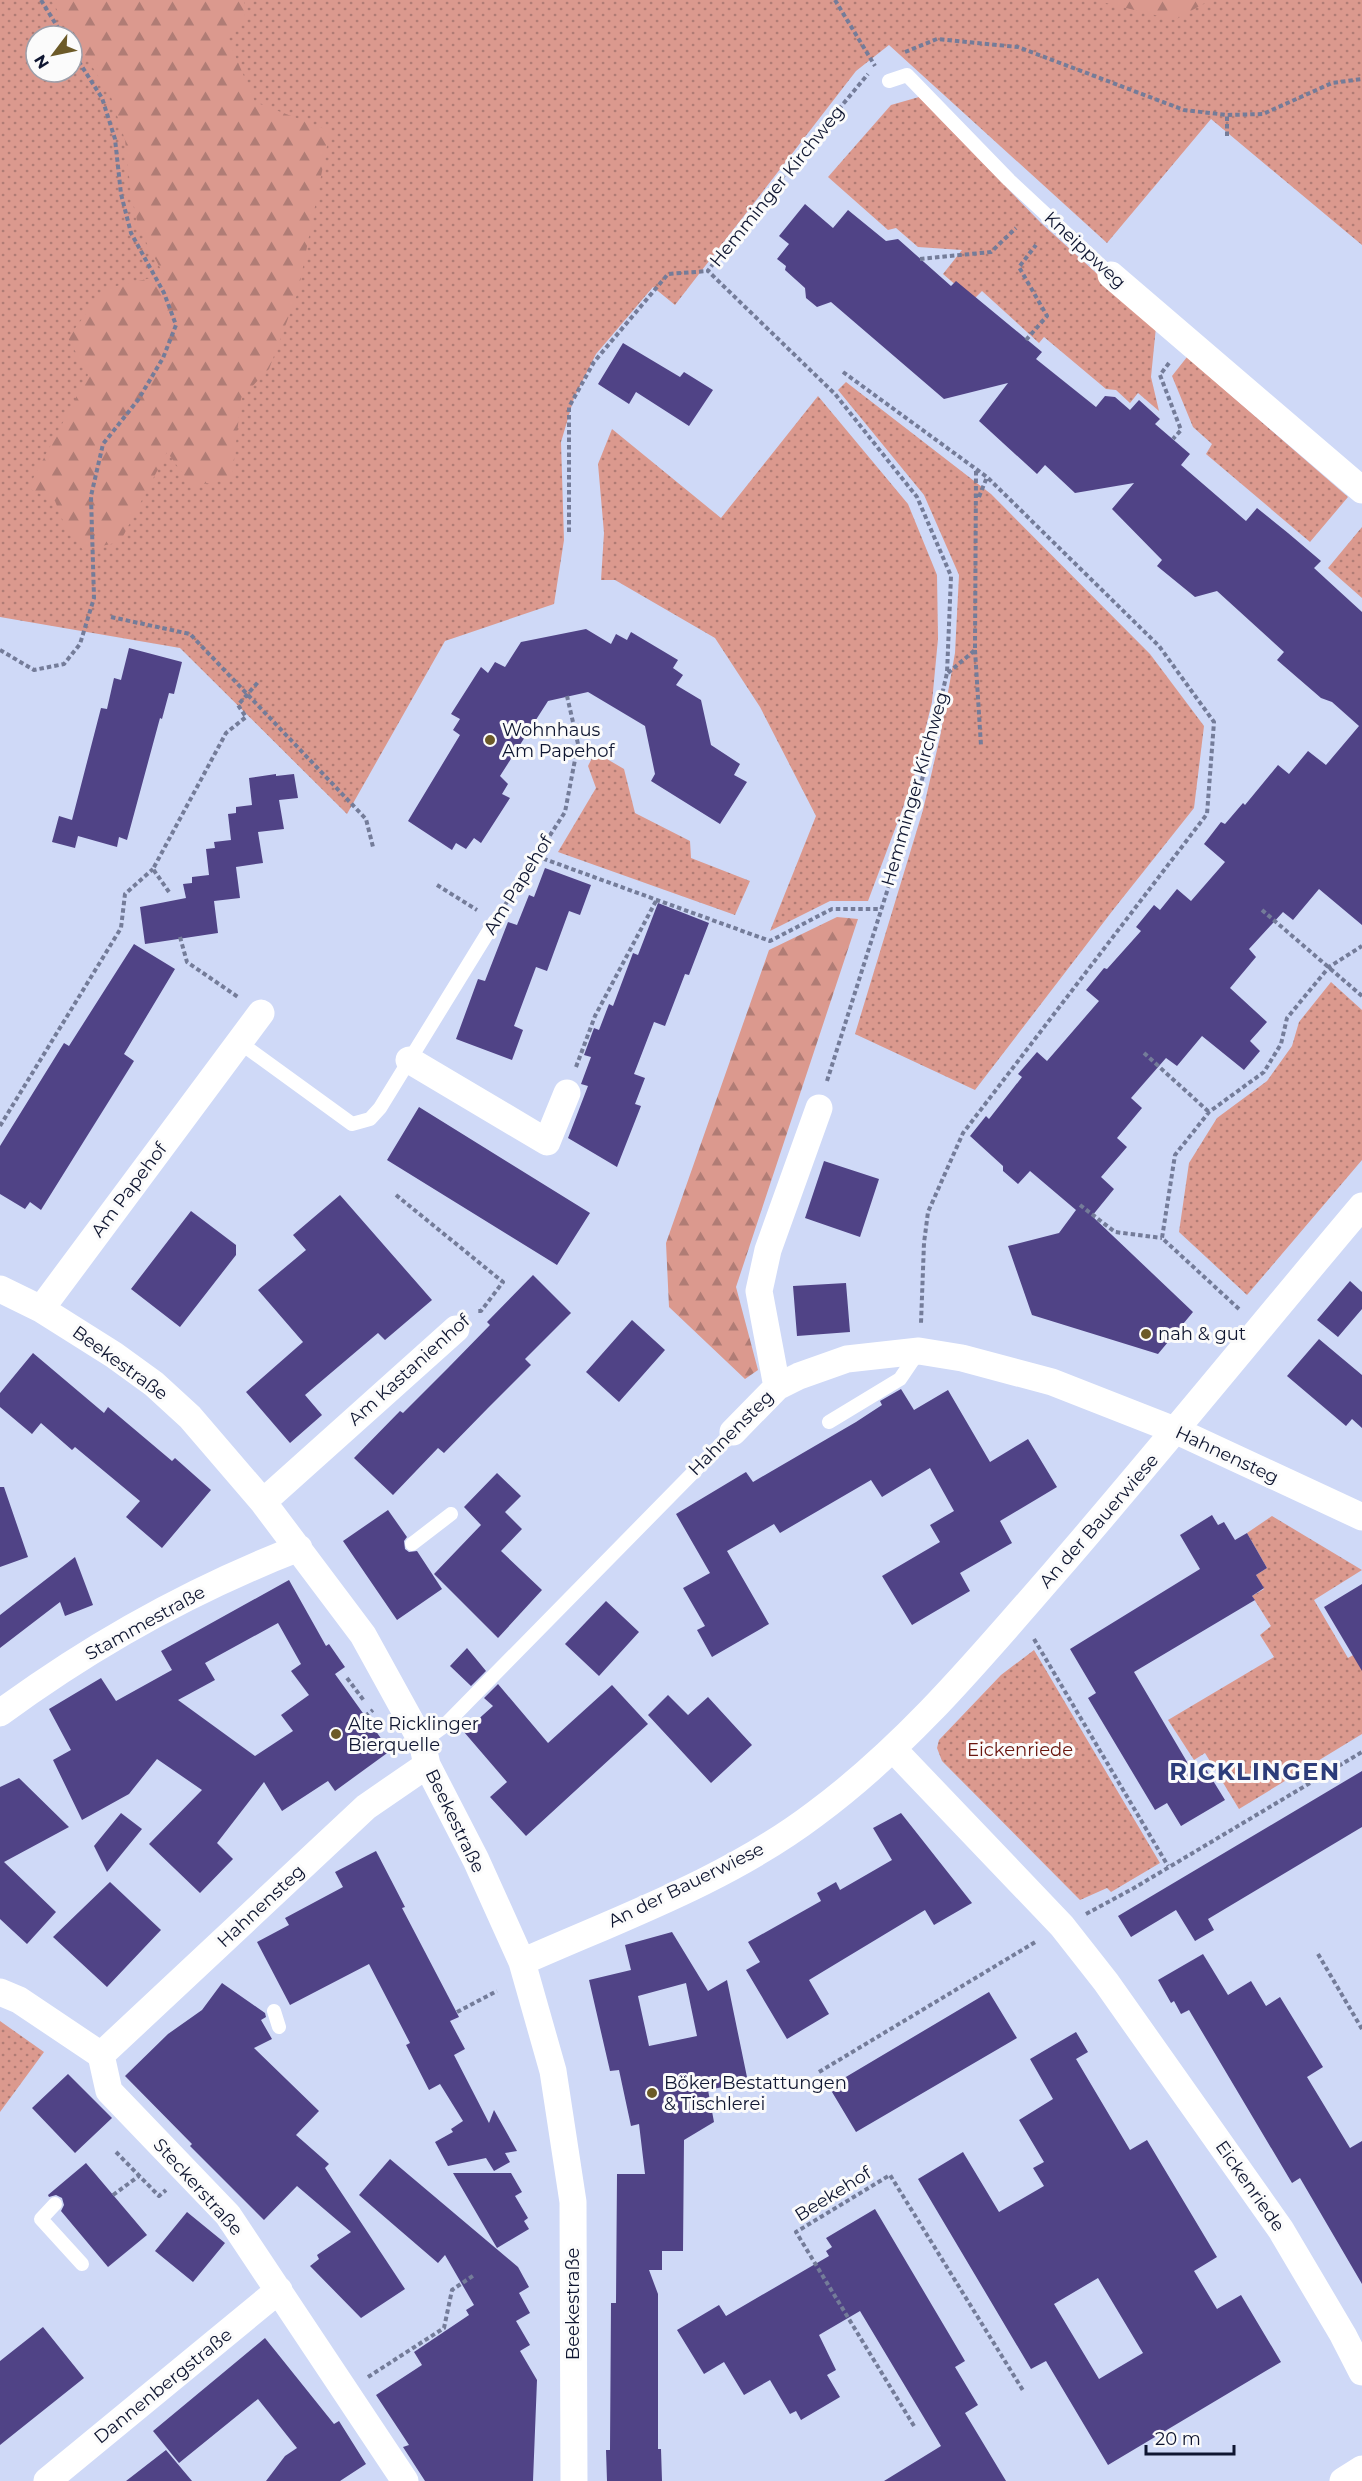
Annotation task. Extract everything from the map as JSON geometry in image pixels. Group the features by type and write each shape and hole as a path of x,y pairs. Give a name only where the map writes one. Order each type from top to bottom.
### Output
{"street":[{"name":"Kneippweg","path":"1111,275 1362,490"},
{"name":"Am Papehof","path":"41,1309 261,1013"},
{"path":"409,1060 547,1142 567,1093"},
{"path":"777,1387 759,1291 768,1250 819,1108"},
{"name":"An der Bauerwiese","path":"522,1962 747,1859 814,1815 894,1750 963,1679 1019,1614 1176,1431 1362,1206"},
{"name":"Beekestraße","path":"0,1289 41,1309 154,1384 190,1417 263,1502 363,1635 425,1754 522,1962 553,2071 573,2202 574,2481"},
{"name":"Am Kastanienhof","path":"263,1502 456,1329"},
{"name":"Hahnensteg","path":"733,1432 777,1387 799,1376 847,1359 919,1351 962,1358 1052,1382 1176,1431 1362,1517"},
{"name":"Stammestraße","path":"0,1713 48,1678 192,1594 299,1548"},
{"name":"Eickenriede","path":"894,1750 1062,1926 1106,1982 1353,2330 1362,2372"},
{"name":"Hahnensteg","path":"101,2055 425,1754"},
{"path":"0,1992 18,2000 101,2055"},
{"name":"Steckerstraße","path":"101,2055 109,2091 228,2216 405,2481"},
{"name":"Dannenbergstraße","path":"47,2481 279,2290"},
{"path":"1343,2481 1362,2469"}],"lane":[{"name":"Kneippweg","path":"889,81 907,75 1009,180 1111,275"},
{"name":"Am Papehof","path":"239,1042 352,1124 370,1119 380,1108 495,921"},
{"path":"829,1422 900,1379 919,1351"},
{"name":"Hahnensteg","path":"425,1754 443,1727 733,1432"},
{"path":"412,1544 451,1514"},
{"path":"274,2011 279,2027"},
{"path":"55,2204 41,2219 82,2264"}],"path":[{"path":"41,0 56,24"},
{"path":"835,0 875,66 889,81"},
{"path":"897,55 937,39 1018,47 1184,110 1227,115 1263,114 1332,84 1362,79"},
{"name":"Hemminger Kirchweg","path":"819,1108 921,784 947,673 951,576 917,496 835,394 708,271 875,66 881,62"},
{"path":"0,650 34,670 64,664 80,644 94,598 91,496 103,444 138,400 163,358 176,325 164,293 132,233 121,194 115,139 102,98 84,70"},
{"path":"1227,115 1227,136"},
{"path":"920,259 991,252 1016,228"},
{"path":"1026,340 1047,316 1019,267 1036,245"},
{"path":"568,532 569,407 594,362 668,274 708,271"},
{"path":"1170,362 1160,375 1181,430 1173,439"},
{"path":"843,372 987,477 1159,646 1214,722 1207,814 963,1132 928,1212 924,1243 919,1351"},
{"path":"976,470 975,650 981,746"},
{"path":"977,500 987,477"},
{"path":"111,617 190,634 366,819 373,847"},
{"path":"947,673 975,650"},
{"path":"0,1126 121,928 125,894 153,869 226,733 246,717 238,705 260,681"},
{"name":"Am Papehof","path":"495,921 565,812 578,744 567,696"},
{"path":"536,856 770,940 832,909 881,909"},
{"path":"153,869 169,892"},
{"path":"437,885 495,921"},
{"path":"567,1093 595,1016 657,899"},
{"path":"1262,910 1362,996"},
{"path":"180,937 187,962 261,1013"},
{"path":"1162,1238 1175,1155 1209,1112 1264,1072 1281,1044 1287,1018 1329,967 1362,946"},
{"path":"1144,1053 1209,1112"},
{"name":"Am Kastanienhof","path":"396,1195 503,1282 481,1311 469,1313 456,1329"},
{"path":"1080,1205 1115,1232 1162,1238 1259,1328"},
{"path":"1019,1614 1168,1866"},
{"path":"819,2072 1062,1926 1134,1888 1362,1752"},
{"path":"1318,1954 1362,2029"},
{"path":"457,2012 497,1991"},
{"name":"Beekehof","path":"914,2426 796,2232 890,2175 1024,2392"},
{"path":"113,2195 139,2176"},
{"path":"346,2391 444,2328 452,2290 474,2276"}],"green space":[{"path":"0,0 1362,0 1362,245 1211,119 1107,243 889,45 856,71 675,305 653,287 596,354 574,398 561,442 564,540 554,604 445,641 347,814 180,648 0,617"},
{"path":"51,0 244,0 245,17 228,39 255,102 330,131 298,292 269,369 241,398 232,479 192,486 167,452 120,542 83,550 65,526 55,501 28,488 88,375 68,338 104,289 164,275 139,229 131,193 125,140 111,97 84,53 84,24 66,24"},
{"path":"1094,0 1210,0 1175,20"},
{"path":"919,97 1041,223 1156,327 1151,377 1159,411 1138,393 1130,403 1116,390 1106,389 1044,337 1039,343 982,291 973,300 943,274 962,250 918,247 896,228 888,230 828,177 891,105"},
{"path":"1187,357 1348,497 1310,542 1206,454 1212,444 1193,427 1172,376"},
{"path":"846,382 991,494 1150,654 1204,726 1194,808 975,1090 855,1034 923,810 940,737 955,653 959,575 924,495 838,390"},
{"path":"818,396 908,504 937,575 938,639 932,702 913,781 868,901 830,901 770,931 816,816 760,707 715,638 615,580 601,580 604,533 598,464 612,429 721,518"},
{"path":"1362,527 1362,598 1328,568"},
{"path":"595,752 624,769 635,813 690,841 691,858 750,881 735,915 558,852 596,788 588,766"},
{"path":"837,917 858,919 736,1287 758,1370 745,1379 669,1307 666,1243 769,950"},
{"path":"1331,982 1362,1010 1362,1160 1247,1295 1179,1232 1189,1163 1217,1118 1267,1081 1292,1046 1299,1022"},
{"path":"1272,1516 1362,1570 1314,1600 1348,1658 1362,1650 1362,1734 1239,1809 1205,1753 1194,1760 1168,1720 1274,1657 1260,1635 1271,1626 1252,1596 1264,1589 1256,1575 1267,1568 1247,1533"},
{"name":"Eickenriede","path":"1034,1650 1160,1863 1111,1892 1107,1888 1080,1900 942,1761 937,1748 939,1740 1001,1675"},
{"path":"0,2021 44,2052 0,2112"}],"building":[{"path":"805,204 833,228 848,210 886,241 898,239 951,286 956,281 1042,352 1036,359 1096,407 1105,396 1115,397 1130,410 1139,400 1160,419 1155,424 1190,454 1181,465 1246,521 1257,508 1288,533 1321,561 1314,568 1362,612 1362,925 1319,889 1293,920 1283,912 1249,949 1256,957 1230,988 1267,1022 1250,1041 1260,1051 1244,1070 1202,1036 1177,1066 1166,1058 1131,1098 1142,1108 1117,1138 1127,1147 1101,1177 1114,1189 1092,1216 1193,1312 1158,1354 1032,1315 1008,1246 1059,1233 1076,1210 1030,1171 1018,1184 1003,1171 1003,1166 970,1136 986,1116 989,1119 1022,1077 1018,1074 1037,1052 1047,1061 1099,1001 1086,990 1104,968 1107,969 1141,931 1136,927 1154,905 1160,910 1177,889 1191,901 1225,862 1204,844 1221,822 1225,824 1243,803 1245,805 1278,765 1289,774 1308,751 1326,765 1359,726 1332,702 1321,698 1277,660 1284,652 1217,591 1195,597 1157,566 1162,560 1112,509 1134,483 1075,493 1045,465 1037,474 979,421 1008,383 944,399 831,302 817,307 806,298 805,288 785,270 786,266 777,259 789,244 779,236"},
{"path":"623,343 680,377 684,372 713,390 689,426 636,392 629,404 598,384"},
{"name":"Wohnhaus Am Papehof","path":"586,629 611,644 616,634 627,640 631,632 678,660 673,668 683,675 676,685 701,700 711,745 740,764 734,775 747,782 720,824 651,781 655,774 645,726 588,692 548,701 500,776 508,784 502,794 510,798 481,843 474,838 466,849 456,843 452,850 408,821 460,735 453,730 460,719 451,714 481,667 488,673 495,662 505,667 521,642"},
{"path":"129,648 182,662 174,694 169,693 162,719 160,718 127,840 119,837 117,847 78,836 75,848 52,842 59,816 72,820 101,708 107,709 114,678 121,680"},
{"path":"276,774 276,776 294,774 298,798 279,800 284,829 258,832 263,863 236,867 240,898 214,901 218,933 145,944 140,907 186,898 183,884 192,883 192,877 209,875 206,849 215,848 214,842 231,840 228,814 236,813 236,807 252,805 249,778"},
{"path":"545,868 591,885 580,915 569,911 547,971 536,967 514,1026 523,1030 512,1060 456,1039 478,979 485,981 508,922 517,925 529,895 534,897"},
{"path":"658,903 709,923 689,975 685,974 665,1026 654,1022 634,1074 645,1078 635,1104 641,1106 617,1167 568,1138 588,1086 581,1084 591,1057 584,1055 594,1028 599,1030 609,1004 613,1006 633,953 638,955"},
{"path":"134,944 175,969 124,1054 134,1061 41,1210 30,1202 25,1209 0,1194 0,1146 64,1043 69,1046"},
{"path":"419,1107 590,1213 557,1265 387,1160"},
{"path":"824,1161 879,1179 860,1237 805,1218"},
{"path":"340,1195 432,1300 385,1340 378,1333 305,1395 322,1415 290,1443 246,1392 303,1342 258,1290 306,1250 293,1235"},
{"path":"191,1211 236,1245 236,1255 180,1327 131,1289"},
{"path":"533,1275 571,1313 525,1359 531,1365 444,1453 438,1448 393,1495 354,1458 400,1411 403,1413 448,1368 490,1325 487,1322"},
{"path":"1350,1281 1362,1292 1362,1309 1338,1337 1317,1320"},
{"path":"846,1283 850,1332 797,1336 793,1286"},
{"path":"632,1320 665,1350 619,1402 586,1372"},
{"path":"1319,1339 1362,1375 1362,1428 1352,1419 1346,1426 1287,1376"},
{"path":"33,1353 104,1413 108,1407 172,1461 175,1458 211,1490 162,1548 126,1517 140,1501 75,1447 72,1450 41,1423 32,1434 0,1407 0,1393"},
{"path":"901,1389 914,1410 948,1390 990,1462 1028,1439 1057,1487 1000,1521 1012,1543 960,1573 970,1591 912,1625 882,1576 940,1542 930,1525 954,1511 930,1468 882,1497 871,1480 780,1533 774,1524 727,1551 769,1624 712,1657 697,1630 705,1626 683,1588 710,1573 676,1514 746,1472 753,1482 856,1422 882,1405 880,1401"},
{"path":"497,1473 521,1496 505,1512 522,1529 501,1551 542,1590 498,1638 434,1574 481,1525 464,1507"},
{"path":"0,1487 4,1487 28,1557 0,1567"},
{"path":"388,1510 407,1537 404,1541 405,1549 409,1552 417,1551 442,1589 397,1620 343,1541"},
{"path":"1212,1515 1218,1525 1224,1522 1235,1540 1247,1533 1267,1568 1256,1575 1264,1588 1252,1596 1255,1600 1134,1672 1193,1772 1204,1766 1225,1800 1181,1826 1167,1803 1155,1810 1088,1698 1096,1693 1070,1649 1200,1569 1180,1535"},
{"path":"75,1557 93,1605 65,1616 60,1602 0,1648 0,1615"},
{"path":"289,1580 326,1646 329,1644 345,1667 335,1674 390,1751 335,1791 328,1781 282,1811 264,1782 217,1843 233,1859 200,1893 149,1844 202,1790 157,1759 129,1794 82,1820 53,1760 71,1750 49,1709 101,1678 116,1701 172,1670 161,1651","holes":["278,1623 301,1664 291,1671 309,1695 281,1715 293,1731 255,1756 178,1700 215,1680 205,1663"]},
{"path":"1362,1584 1362,1671 1324,1607"},
{"path":"606,1601 639,1632 599,1676 565,1644"},
{"path":"467,1648 486,1671 471,1686 450,1666"},
{"path":"498,1684 548,1743 612,1685 648,1724 526,1836 490,1797 507,1782 464,1732 493,1706 484,1698"},
{"path":"668,1695 688,1715 708,1697 752,1745 711,1783 648,1715"},
{"path":"1362,1771 1362,1827 1208,1919 1214,1930 1195,1941 1176,1910 1131,1937 1118,1916"},
{"path":"19,1778 69,1827 4,1862 56,1912 27,1944 0,1919 0,1787"},
{"path":"121,1813 142,1829 107,1872 94,1846"},
{"path":"901,1813 972,1903 934,1925 925,1910 809,1980 829,2014 787,2039 746,1970 760,1962 748,1942 821,1901 817,1893 836,1882 840,1890 892,1860 873,1828"},
{"path":"376,1851 405,1907 402,1908 459,2017 450,2021 465,2049 454,2055 489,2123 494,2110 517,2151 505,2153 510,2162 494,2171 486,2158 448,2166 435,2142 453,2132 451,2129 463,2121 440,2084 429,2090 406,2045 410,2043 369,1964 290,2005 257,1942 289,1925 285,1918 343,1887 335,1872"},
{"path":"110,1882 161,1930 107,1987 53,1937"},
{"path":"672,1932 708,1991 727,1980 748,2082 708,2090 714,2122 684,2140 683,2251 662,2251 662,2270 649,2270 658,2294 658,2449 661,2449 662,2481 607,2481 606,2450 610,2450 611,2303 616,2303 617,2174 645,2174 639,2124 631,2126 619,2070 610,2071 589,1980 631,1970 625,1945","holes":["686,1983 697,2036 649,2046 638,1996"]},
{"path":"1203,1954 1228,1995 1251,1981 1266,2006 1280,1997 1323,2067 1307,2077 1350,2148 1362,2141 1362,2284 1300,2178 1292,2183 1189,2010 1181,2014 1174,2001 1171,2003 1158,1980"},
{"path":"222,1983 265,2013 266,2017 261,2020 272,2039 254,2048 319,2111 296,2135 329,2164 325,2168 405,2289 361,2318 310,2266 319,2259 317,2255 351,2232 297,2186 264,2220 190,2146 192,2144 125,2076 168,2034 202,2010"},
{"path":"989,1992 1017,2038 856,2132 829,2087"},
{"path":"1076,2032 1088,2052 1076,2059 1130,2150 1147,2140 1217,2257 1194,2271 1217,2309 1241,2295 1281,2362 1108,2465 1046,2361 1031,2369 918,2179 963,2152 999,2212 1044,2186 1033,2168 1044,2162 1019,2120 1053,2099 1030,2059","holes":["1098,2278 1143,2353 1099,2379 1054,2304"]},
{"path":"68,2074 112,2118 75,2153 32,2108"},
{"path":"390,2159 518,2267 529,2287 519,2293 530,2313 516,2321 530,2345 520,2351 537,2380 533,2481 425,2481 403,2447 409,2445 376,2395 422,2365 414,2352 469,2315 466,2310 474,2305 445,2255 438,2263 359,2195"},
{"path":"86,2163 147,2235 108,2267 61,2211 64,2205 62,2198 48,2195"},
{"path":"453,2173 511,2173 522,2192 515,2196 528,2218 524,2221 529,2229 497,2248"},
{"path":"875,2209 965,2361 955,2367 978,2405 965,2413 1006,2481 884,2481 941,2446 860,2311 819,2335 836,2370 827,2375 840,2397 801,2420 796,2411 790,2414 770,2380 744,2395 724,2362 704,2374 677,2330 719,2305 726,2316 829,2256 826,2251 832,2247 826,2238"},
{"path":"187,2212 225,2243 193,2282 155,2251"},
{"path":"43,2327 84,2378 0,2445 0,2361"},
{"path":"265,2338 334,2424 339,2421 366,2464 340,2481 266,2481 285,2456 297,2448 258,2399 179,2463 153,2431"},
{"path":"166,2450 192,2481 126,2481"}],"place":[{"name":"Wohnhaus Am Papehof","path":"490,740"},
{"name":"nah & gut","path":"1146,1334"},
{"name":"Alte Ricklinger Bierquelle","path":"336,1734"},
{"name":"Böker Bestattungen & Tischlerei","path":"652,2093"}],"district":[{"name":"RICKLINGEN","path":"1255,1771"}]}
